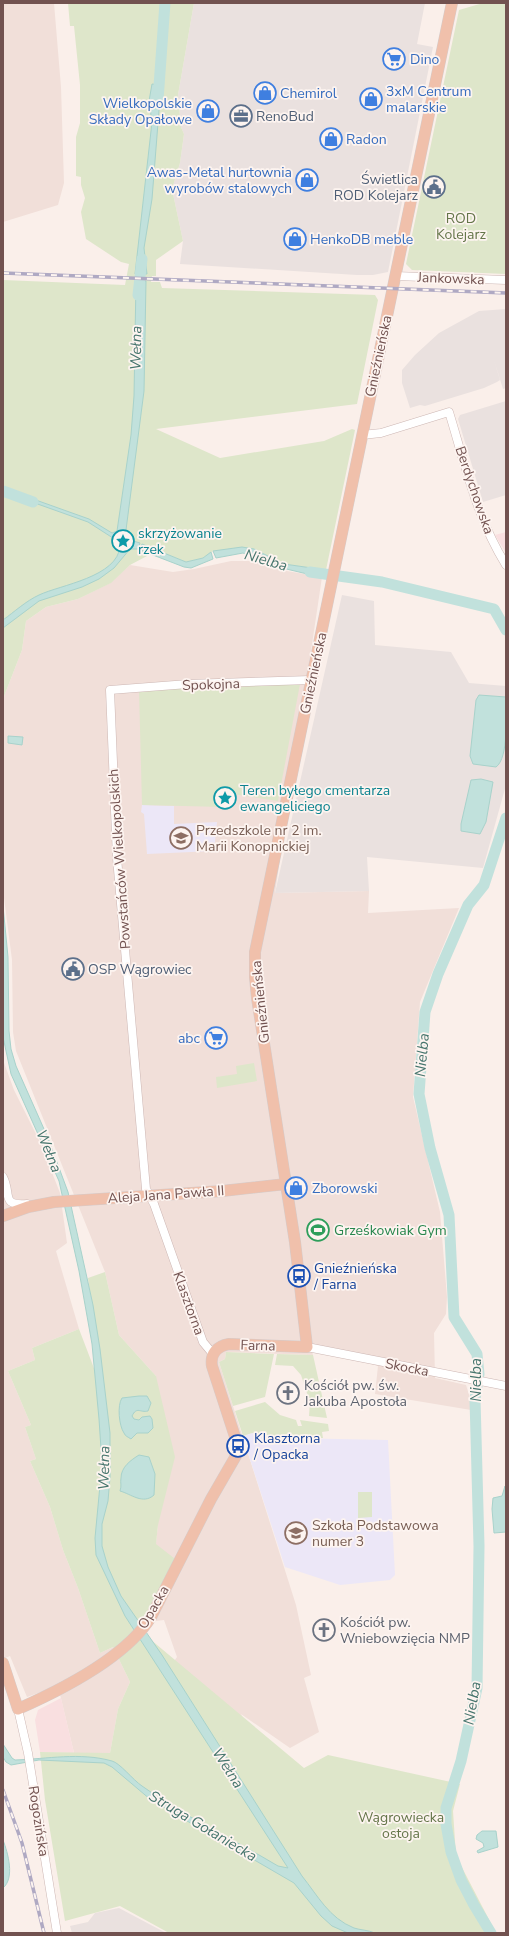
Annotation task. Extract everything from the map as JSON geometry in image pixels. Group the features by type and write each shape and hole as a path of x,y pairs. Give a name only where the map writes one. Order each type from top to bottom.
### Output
{"main road":[{"name":"Gnieźnieńska","path":"307,1347 286,1184 257,998 255,959 334,567 452,3"},
{"name":"Aleja Jana Pawła II","path":"3,1216 28,1207 50,1202 222,1191 286,1184"},
{"name":"Farna","path":"213,1354 219,1347 229,1344 307,1347"},
{"name":"Opacka","path":"18,1708 66,1687 125,1645 147,1622 210,1499 237,1456 238,1446 212,1366 213,1354"},
{"path":"5,1668 18,1708"}],"street":[{"name":"Jankowska","path":"395,276 506,280"},
{"name":"Berdychowska","path":"362,435 381,433 449,412 481,514 492,540 506,564"},
{"name":"Spokojna","path":"110,690 188,684 311,680"},
{"name":"Powstańców Wielkopolskich","path":"110,690 115,820 131,1028 146,1189 150,1195"},
{"path":"3,1176 9,1200 12,1204 50,1202"},
{"name":"Klasztorna","path":"150,1195 203,1342 213,1354"},
{"name":"Skocka","path":"307,1347 506,1386"},
{"name":"Rogozińska","path":"18,1708 28,1753 57,1933"}],"shaded area":[{"path":"3,3 54,3 61,87 64,183 58,205 3,222"},
{"path":"194,3 425,3 417,44 433,47 388,272 373,275 357,275 180,264 183,241 172,189 180,163 184,134 181,127 178,95"},
{"path":"506,309 506,388 503,389 494,360 500,380 497,382 484,388 425,406 420,405 410,408 402,383 402,370 415,355 439,333 479,311"},
{"path":"506,401 506,495 483,502 458,419 460,415"},
{"path":"506,532 506,553 495,535"},
{"path":"231,561 257,561 281,570 322,577 275,893 369,891 368,913 459,908 420,1002 413,1097 440,1212 447,1297 446,1314 434,1333 435,1378 466,1385 471,1401 471,1410 375,1394 378,1366 339,1354 311,1348 313,1355 226,1352 225,1359 219,1362 296,1605 311,1675 304,1678 319,1732 290,1748 241,1714 247,1726 170,1667 177,1657 164,1620 147,1622 158,1525 156,1376 119,1335 105,1272 16,1051 13,1032 12,960 3,890 3,699 22,650 26,621 46,607 78,599 110,583 130,565 173,572"},
{"path":"342,595 374,601 375,645 451,652 469,683 506,686 506,785 483,868 367,857 369,891 275,893"},
{"name":"Przedszkole nr 2 im. Marii Konopnickiej","path":"142,805 174,806 174,824 217,822 214,851 147,854 144,814 141,812"},
{"path":"3,1060 14,1090 40,1142 60,1193 67,1243 56,1251 79,1329 32,1348 35,1360 8,1371 31,1425 25,1427 36,1459 30,1461 50,1507 63,1550 78,1588 100,1653 113,1647 130,1682 118,1709 110,1753 74,1753 58,1686 27,1697 10,1656 3,1659"},
{"path":"252,1433 288,1438 388,1440 395,1575 390,1580 340,1585 285,1567 245,1444 247,1443 245,1436"},
{"path":"61,1698 74,1753 40,1752 35,1720 38,1710"},
{"path":"119,1908 166,1933 72,1933 70,1926 88,1922 95,1913"}],"green space":[{"path":"68,3 194,3 178,95 181,127 184,134 180,163 172,189 183,241 156,260 156,276 152,276 151,282 160,282 162,288 375,295 378,300 357,404 156,429 220,458 324,441 352,429 355,430 326,570 284,564 254,549 213,551 203,558 186,562 142,544 140,550 148,553 147,556 130,565 111,583 78,599 46,607 26,621 22,650 3,699 3,280 125,285 129,264 121,262 86,239 81,212 85,198 81,185 81,177 76,176 76,137 80,123 80,85 74,26 70,26"},
{"name":"ROD Kolejarz","path":"483,3 506,3 506,274 412,270 406,264 459,10"},
{"path":"300,684 278,801 226,793 223,807 142,805 139,690"},
{"path":"254,1063 257,1081 217,1088 216,1077 237,1074 236,1066"},
{"name":"Wągrowiecka ostoja","path":"105,1272 119,1335 156,1376 175,1457 158,1525 156,1544 179,1562 138,1629 304,1768 328,1755 460,1784 453,1811 456,1856 496,1933 169,1933 120,1906 65,1921 45,1800 40,1752 110,1753 118,1709 130,1682 113,1647 100,1653 78,1588 63,1550 50,1507 30,1461 36,1459 25,1427 31,1425 8,1371 35,1360 32,1348 79,1329 100,1384 88,1278"},
{"path":"226,1352 274,1354 265,1397 233,1406 219,1362 225,1359"},
{"path":"277,1354 313,1355 327,1418 309,1416 310,1402 301,1375 293,1366 275,1365"},
{"path":"265,1402 280,1415 296,1420 298,1426 302,1426 300,1420 328,1424 329,1431 322,1432 323,1438 288,1438 252,1433 243,1436 235,1411"},
{"path":"358,1492 372,1492 372,1517 358,1518"}],"water":[{"path":"152,84 161,85 152,199 144,248 147,274 135,274 152,122 149,101"},
{"path":"136,281 146,281 144,391 126,530 130,540 140,543 138,549 130,549 114,568 99,579 82,587 39,601 3,628 3,620 29,600 48,591 87,578 109,565 117,557 120,546 116,540 88,522 18,497 19,494 89,519 112,533 117,531 131,435 134,396"},
{"path":"142,544 186,562 203,558 211,552 213,559 191,568 184,567 140,550"},
{"path":"242,547 254,549 284,564 326,570 324,578 278,567 243,553 216,558 213,551"},
{"path":"479,695 506,697 505,745 503,755 496,767 473,764 470,756 476,700"},
{"path":"8,736 23,737 22,745 8,743"},
{"path":"481,779 493,782 486,822 480,834 461,831 461,824 471,780"},
{"name":"Struga Gołaniecka","path":"3,906 8,957 9,1031 11,1049 16,1066 48,1138 68,1192 93,1305 100,1349 110,1433 110,1477 108,1501 102,1524 102,1546 108,1567 121,1596 162,1655 302,1876 325,1906 345,1924 354,1928 375,1933 348,1933 332,1926 321,1916 294,1883 151,1800 112,1767 104,1763 39,1760 11,1765 6,1762 3,1757 3,1744 15,1760 76,1756 100,1758 115,1762 142,1786 175,1808 278,1866 288,1868 125,1616 96,1555 95,1538 102,1464 92,1344 79,1271 59,1181 11,1074 3,1037"},
{"path":"147,1396 151,1403 148,1411 135,1411 132,1416 134,1419 139,1420 142,1417 150,1416 152,1419 153,1428 148,1433 137,1433 131,1439 125,1435 122,1430 119,1416 120,1401 122,1398"},
{"path":"139,1455 149,1457 155,1474 154,1495 146,1499 137,1498 120,1491 121,1474 123,1470"},
{"path":"505,1486 506,1532 494,1533 492,1509 493,1498 502,1496"},
{"path":"482,1831 496,1831 498,1847 478,1853 477,1851 484,1847 483,1843 476,1839 477,1835"},
{"path":"3,1840 7,1852 10,1872 7,1884 3,1888"}],"waterway":[{"name":"Wełna","path":"158,100 165,3"},
{"name":"Wełna","path":"138,295 142,259"},
{"name":"Nielba","path":"3,491 33,502"},
{"name":"Nielba","path":"310,572 382,582 494,609 506,630"},
{"name":"Nielba","path":"491,1933 461,1880 451,1852 446,1824 446,1808 461,1761 477,1688 479,1546 475,1399 479,1374 477,1354 454,1317 449,1215 430,1148 419,1094 425,1012 438,974 468,905 484,885 506,818"}],"railway":[{"path":"3,273 506,293"},
{"path":"3,1790 22,1843 44,1933"}],"place":[{"name":"Dino","path":"394,59"},
{"name":"Chemirol","path":"265,93"},
{"name":"3xM Centrum malarskie","path":"371,99"},
{"name":"Wielkopolskie Składy Opałowe","path":"208,111"},
{"name":"RenoBud","path":"241,116"},
{"name":"Radon","path":"331,139"},
{"name":"Awas-Metal hurtownia wyrobów stalowych","path":"307,180"},
{"name":"Świetlica ROD Kolejarz","path":"434,187"},
{"name":"HenkoDB meble","path":"295,239"},
{"name":"skrzyżowanie rzek","path":"123,541"},
{"name":"Teren byłego cmentarza ewangeliciego","path":"225,798"},
{"name":"Przedszkole nr 2 im. Marii Konopnickiej","path":"181,838"},
{"name":"OSP Wągrowiec","path":"73,969"},
{"name":"abc","path":"216,1038"},
{"name":"Zborowski","path":"296,1188"},
{"name":"Grześkowiak Gym","path":"318,1230"},
{"name":"Gnieźnieńska / Farna","path":"299,1276"},
{"name":"Kościół pw. św. Jakuba Apostoła","path":"288,1393"},
{"name":"Klasztorna / Opacka","path":"238,1446"},
{"name":"Szkoła Podstawowa numer 3","path":"296,1533"},
{"name":"Kościół pw. Wniebowzięcia NMP","path":"324,1630"}]}
